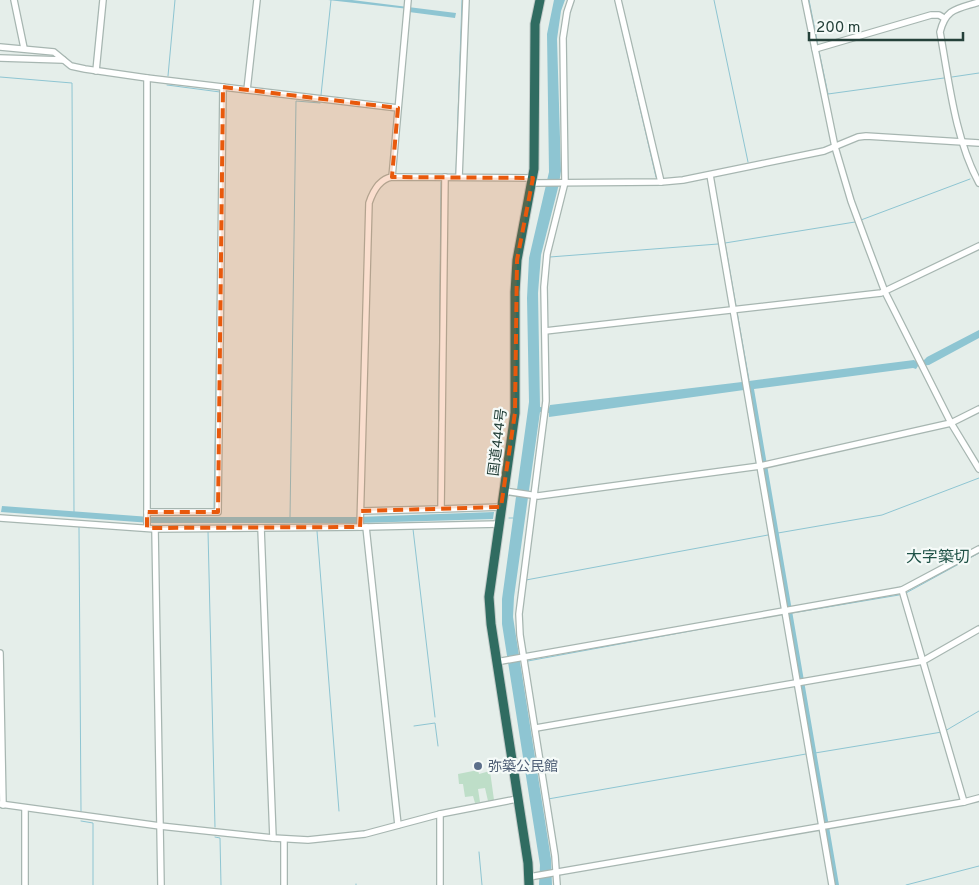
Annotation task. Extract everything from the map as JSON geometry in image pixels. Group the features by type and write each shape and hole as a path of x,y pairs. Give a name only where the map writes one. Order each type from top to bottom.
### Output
{"highway":[{"name":"国道444号","path":"532,879 517,799 500,661 490,624 490,597 501,508 509,492 515,413 514,292 533,180 535,24 540,0"}],"street":[{"path":"14,0 24,48"},
{"path":"96,71 103,0"},
{"path":"247,90 258,0"},
{"path":"459,177 466,0"},
{"path":"557,885 547,799 523,658 519,614 532,495 545,410 544,287 547,254 565,182 563,38 571,0"},
{"path":"618,0 661,182"},
{"path":"805,0 835,147 852,201 885,292 952,423 979,469"},
{"path":"979,2 955,9 944,18 940,32 962,142 972,171 979,183"},
{"path":"392,177 407,5"},
{"path":"815,49 931,15 938,15 944,18"},
{"path":"0,47 54,52 71,66 96,71 398,108"},
{"path":"0,58 63,60"},
{"path":"147,78 147,526"},
{"path":"146,513 218,512 224,87"},
{"path":"398,826 360,513 369,203 380,182 392,177 459,177 533,180 542,183 661,182 710,175 824,151 858,137 866,136 979,143"},
{"path":"710,175 746,386 763,465 801,683 825,826 832,885"},
{"path":"441,509 445,177"},
{"path":"545,331 885,292 979,246"},
{"path":"509,492 532,495 763,465 952,423 979,409"},
{"path":"360,513 501,508"},
{"path":"0,518 155,528 261,528 499,523"},
{"path":"155,528 161,885"},
{"path":"261,528 273,838"},
{"path":"500,661 902,590 979,549"},
{"path":"902,590 964,802"},
{"path":"536,728 922,661 979,630"},
{"path":"0,653 1,804 160,826 308,840 365,834 440,814 517,799"},
{"path":"532,879 555,873 978,800"},
{"path":"25,808 25,885"},
{"path":"440,814 440,885"},
{"path":"284,839 284,885"}],"highlighted area":[{"path":"223,87 398,108 392,177 533,178 517,260 515,413 501,507 361,511 360,527 147,528 147,512 218,512"}],"green space":[{"path":"478,770 479,774 490,771 494,800 488,801 485,788 478,789 480,802 475,803 473,796 465,797 463,784 459,784 458,774"}],"water":[{"path":"328,0 352,0 456,13 455,18 409,12 409,9"},
{"path":"554,0 565,0 561,11 557,39 561,171 541,255 538,293 540,407 549,408 550,405 742,382 743,384 749,383 749,381 914,360 917,362 979,330 979,338 929,365 918,366 916,369 754,389 839,885 835,885 750,388 743,388 744,390 549,417 549,413 540,412 514,597 513,617 551,859 552,885 539,885 540,865 502,624 502,599 529,402 527,298 529,258 549,172 547,34"},
{"path":"2,506 150,517 358,517 494,512 493,519 359,523 151,523 1,512"}],"waterway":[{"path":"94,61 100,0"},
{"path":"168,76 175,0"},
{"path":"321,95 331,0"},
{"path":"456,174 462,0"},
{"path":"615,0 656,177"},
{"path":"714,0 748,162"},
{"path":"809,0 818,45"},
{"path":"819,51 828,94 944,78"},
{"path":"952,77 979,73"},
{"path":"0,77 72,83 74,513"},
{"path":"167,85 220,92"},
{"path":"290,518 296,101 320,103"},
{"path":"214,509 220,134"},
{"path":"861,220 970,179"},
{"path":"438,505 441,182"},
{"path":"736,306 725,243 855,222"},
{"path":"550,257 718,244"},
{"path":"737,312 749,380"},
{"path":"778,533 882,515 979,478"},
{"path":"79,527 81,811"},
{"path":"413,529 435,717"},
{"path":"208,531 215,827"},
{"path":"317,531 339,811"},
{"path":"526,580 768,535"},
{"path":"906,593 979,553"},
{"path":"792,613 899,595"},
{"path":"528,661 782,614"},
{"path":"945,731 979,711"},
{"path":"414,726 435,723 438,746"},
{"path":"815,753 942,732"},
{"path":"548,799 806,754"},
{"path":"81,821 93,823 93,885"},
{"path":"215,837 220,838 221,885"},
{"path":"479,852 482,885"},
{"path":"906,885 979,866"}],"place":[{"name":"弥築公民館","path":"478,766"}],"district":[{"name":"大字築切","path":"938,556"}]}
